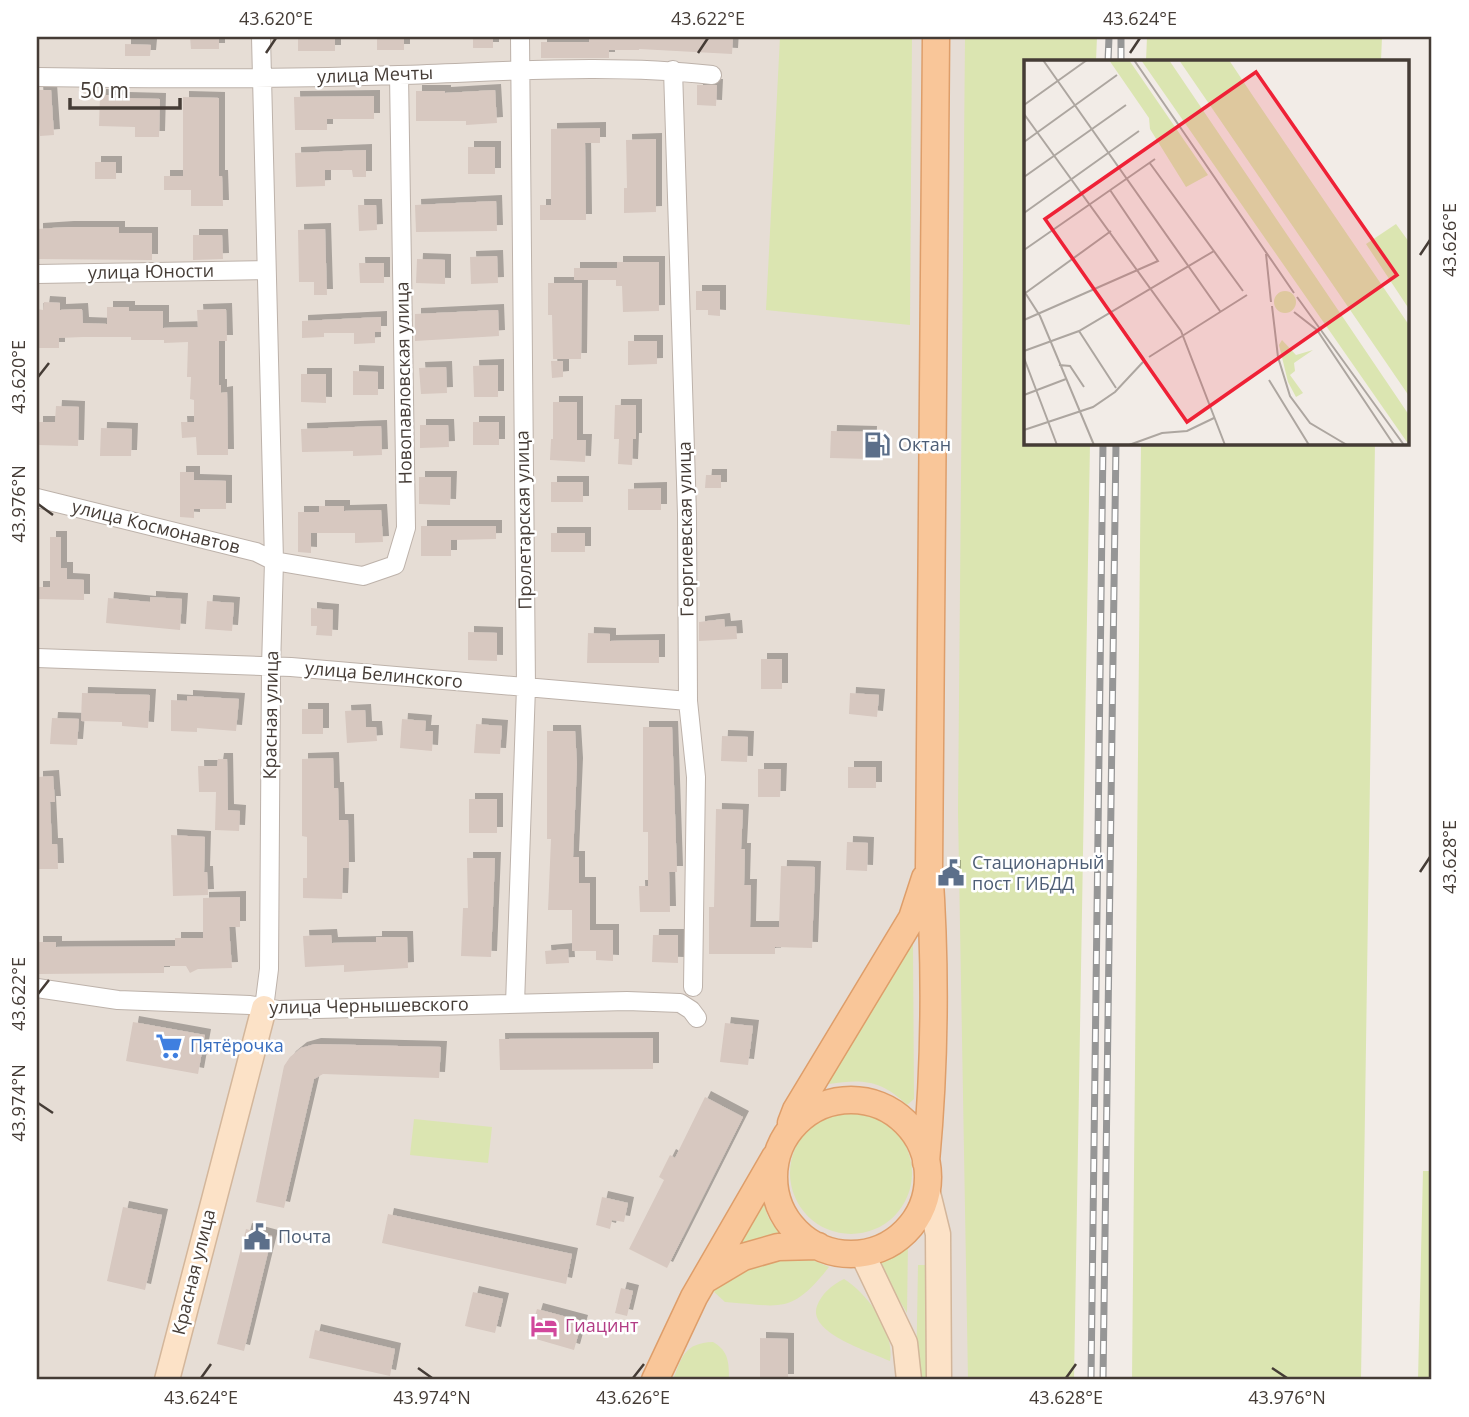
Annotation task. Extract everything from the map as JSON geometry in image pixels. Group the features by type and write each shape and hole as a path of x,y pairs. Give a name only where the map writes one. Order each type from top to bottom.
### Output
{"main road":[{"path":"926,1162 920,1143 909,1126 894,1113 876,1104 856,1100 836,1101 817,1108 800,1119 782,1143 774,1174 776,1196 785,1217 799,1234 818,1246 837,1252 862,1253 881,1248 898,1238 917,1216 927,1189 926,1162 933,1090 933,918 929,867 936,37"},
{"path":"655,1380 705,1280 782,1143 796,1111 912,918 929,867"},
{"path":"705,1280 743,1258 778,1247 818,1246"}],"street":[{"name":"Красная улица","path":"167,1380 264,1009 269,969 274,561 261,37"},
{"name":"Пролетарская улица","path":"515,1003 526,687 520,37"},
{"name":"улица Мечты","path":"37,77 262,79 519,70 673,71 712,75"},
{"name":"Георгиевская улица","path":"673,71 687,514 688,701 696,777 693,987"},
{"name":"Новопавловская улица","path":"274,561 363,576 395,565 406,528 399,75"},
{"name":"улица Юности","path":"37,274 266,270"},
{"name":"улица Космонавтов","path":"37,498 256,552 274,561"},
{"name":"улица Белинского","path":"37,658 271,667 688,701"},
{"name":"улица Чернышевского","path":"37,988 118,1000 250,1005 264,1009 626,1001 680,1003 697,1018"},
{"path":"927,1189 938,1234 939,1380"},
{"path":"862,1253 905,1343 909,1380"}],"shaded area":[{"path":"37,37 1029,37 1024,60 1026,444 1019,1380 37,1380"}],"green space":[{"path":"780,37 912,37 910,325 766,310"},
{"path":"965,37 1097,37 1096,60 1024,60 1024,444 1090,444 1074,1380 968,1380 958,811"},
{"path":"1147,37 1382,37 1381,60 1146,60"},
{"path":"1141,444 1375,444 1361,1380 1132,1380"},
{"path":"904,943 913,945 914,1099 907,1105 889,1090 871,1083 829,1084 824,1078"},
{"path":"851,1112 874,1117 894,1130 907,1150 912,1173 907,1196 894,1216 874,1229 851,1234 828,1229 808,1216 795,1196 790,1173 795,1150 808,1130 828,1117"},
{"path":"414,1119 492,1127 488,1163 410,1155"},
{"path":"1423,1171 1432,1171 1432,1380 1418,1380"},
{"path":"762,1195 768,1217 782,1235 751,1241 734,1250"},
{"path":"908,1242 907,1313 890,1285 869,1262"},
{"path":"773,1258 808,1258 829,1267 805,1293 784,1304 725,1302 712,1290 728,1278"},
{"path":"918,1265 932,1265 931,1380 916,1380"},
{"path":"844,1279 862,1294 878,1314 888,1338 890,1361 831,1333 816,1316 822,1297"},
{"path":"713,1342 722,1349 727,1358 729,1380 673,1380 682,1358 690,1348"}],"building":[{"path":"190,37 219,37 219,49 191,49"},
{"path":"298,37 335,37 335,51 298,51"},
{"path":"377,37 404,37 404,50 377,50"},
{"path":"473,37 493,37 493,48 473,48"},
{"path":"589,37 733,37 732,54 639,49 609,50 609,58 541,58 541,42 589,42"},
{"path":"125,44 151,45 150,56 125,56"},
{"path":"697,85 717,85 716,106 697,105"},
{"path":"37,90 51,90 54,135 40,136"},
{"path":"495,90 497,123 466,125 466,121 416,121 416,91 445,93"},
{"path":"100,95 160,99 159,137 135,137 135,127 99,126"},
{"path":"374,96 374,119 327,119 327,130 295,130 294,97"},
{"path":"183,97 219,98 219,176 222,176 223,206 191,206 191,190 164,190 164,176 183,176"},
{"path":"600,128 600,143 585,143 586,220 540,220 540,205 551,205 551,129"},
{"path":"656,139 656,212 624,213 624,188 627,188 626,140"},
{"path":"468,147 495,147 495,174 468,174"},
{"path":"366,150 366,177 353,177 352,170 325,170 325,186 296,187 295,153"},
{"path":"95,162 116,162 116,179 95,179"},
{"path":"496,201 497,231 416,232 415,205"},
{"path":"358,205 376,205 377,230 359,231"},
{"path":"119,227 119,233 152,233 152,260 37,259 37,229"},
{"path":"325,229 327,295 314,295 314,282 299,282 298,230"},
{"path":"193,235 222,235 223,259 193,260"},
{"path":"497,256 498,283 471,284 470,257"},
{"path":"417,259 445,260 445,284 416,283"},
{"path":"617,262 659,262 659,311 623,312 622,286 616,286 616,280 574,280 574,268 617,268"},
{"path":"359,263 384,263 384,283 360,283"},
{"path":"548,283 582,283 581,359 553,359 552,315 548,315"},
{"path":"696,291 720,291 720,316 708,315 708,310 696,310"},
{"path":"44,302 60,303 60,310 82,309 83,323 107,324 107,307 129,307 129,311 163,311 163,328 198,327 197,310 226,309 227,341 219,341 219,385 221,393 227,392 228,455 197,455 196,437 182,438 181,422 194,422 194,400 190,399 191,377 187,377 188,342 164,343 164,340 131,340 131,337 83,337 59,338 59,348 37,348 37,309 43,310"},
{"path":"498,310 499,336 415,341 415,314"},
{"path":"381,317 381,332 375,332 375,343 354,344 354,333 324,333 324,337 302,338 302,321"},
{"path":"628,341 657,341 657,364 628,365"},
{"path":"551,361 563,361 563,377 552,378"},
{"path":"498,365 498,397 474,397 473,366"},
{"path":"446,367 447,393 421,394 419,368"},
{"path":"353,371 378,372 378,395 353,395"},
{"path":"301,374 326,374 326,403 301,402"},
{"path":"553,402 577,402 577,440 586,440 585,462 550,460"},
{"path":"615,405 636,405 636,439 633,439 632,465 618,464 619,439 614,439"},
{"path":"56,406 79,407 78,446 37,445 37,422 55,422"},
{"path":"473,422 499,422 499,445 473,445"},
{"path":"420,425 448,425 449,447 420,448"},
{"path":"381,426 382,455 353,456 353,451 302,452 301,429"},
{"path":"101,428 132,429 131,456 100,456"},
{"path":"831,431 871,432 870,459 830,458"},
{"path":"180,472 194,472 194,480 226,481 226,509 194,509 194,518 180,517"},
{"path":"706,475 721,475 721,488 705,488"},
{"path":"419,477 451,477 450,505 419,504"},
{"path":"551,482 583,482 583,502 551,502"},
{"path":"661,488 661,510 628,510 628,489"},
{"path":"319,506 344,506 344,511 381,510 383,542 355,543 355,533 311,533 311,553 298,552 298,512 319,512"},
{"path":"421,526 496,526 496,539 451,540 451,556 421,556"},
{"path":"551,533 585,533 585,552 551,552"},
{"path":"50,537 61,537 61,568 67,568 67,579 84,580 84,600 37,599 37,587 50,587"},
{"path":"150,597 182,599 180,630 106,623 108,598 150,602"},
{"path":"207,601 234,603 232,631 205,629"},
{"path":"311,608 333,610 332,636 316,635 317,626 311,626"},
{"path":"724,619 725,627 736,626 737,639 699,641 699,622"},
{"path":"468,632 497,633 497,661 468,660"},
{"path":"588,633 610,634 610,641 659,640 659,663 587,663"},
{"path":"761,659 782,659 782,689 761,689"},
{"path":"82,693 150,695 148,728 122,726 122,722 81,721"},
{"path":"850,693 879,695 877,717 849,714"},
{"path":"187,696 239,699 236,731 197,728 197,732 171,731 171,700 187,701"},
{"path":"302,709 323,709 323,734 302,734"},
{"path":"365,710 366,727 376,727 377,741 347,743 345,711"},
{"path":"52,718 79,719 77,745 50,744"},
{"path":"402,719 426,721 425,731 433,731 432,751 400,748"},
{"path":"476,724 502,726 500,754 474,753"},
{"path":"643,727 672,727 677,872 669,872 670,912 640,912 639,886 648,886 648,832 643,832"},
{"path":"547,731 575,731 577,764 573,857 579,857 579,883 590,883 590,930 613,930 613,961 596,960 596,951 572,951 572,910 548,910 551,839 547,839"},
{"path":"722,736 748,737 747,762 721,761"},
{"path":"333,758 339,820 348,820 349,868 343,868 342,899 303,898 303,878 307,878 307,837 302,836 302,759"},
{"path":"218,759 227,759 228,810 240,811 239,831 215,830 216,792 199,792 198,766 217,766"},
{"path":"848,767 876,767 876,788 848,788"},
{"path":"758,769 781,769 780,797 758,797"},
{"path":"53,776 55,802 50,802 52,844 57,844 58,869 37,869 37,777"},
{"path":"469,799 497,799 497,833 469,833"},
{"path":"716,809 743,810 741,849 745,849 744,885 751,885 750,927 779,927 781,866 815,867 812,948 775,947 775,954 709,954 709,907 714,907"},
{"path":"171,835 205,837 204,872 207,872 208,895 173,896"},
{"path":"847,842 868,843 867,871 846,870"},
{"path":"467,858 495,858 491,957 461,956 463,908 468,908"},
{"path":"945,866 955,866 955,882 946,882"},
{"path":"240,897 240,927 229,927 232,968 198,969 190,973 186,966 164,966 164,973 37,974 37,942 56,942 56,947 175,946 175,938 203,938 203,898"},
{"path":"331,935 332,943 376,942 376,937 407,937 408,968 344,972 344,965 305,967 303,936"},
{"path":"653,935 678,935 678,963 652,962"},
{"path":"568,949 569,963 546,964 545,951"},
{"path":"133,1022 205,1035 198,1074 126,1061"},
{"path":"725,1023 753,1026 748,1065 720,1062"},
{"path":"653,1038 653,1069 500,1070 499,1039"},
{"path":"315,1044 441,1047 439,1078 323,1074 314,1079 284,1208 256,1202 284,1066 301,1048"},
{"path":"705,1097 743,1117 667,1268 629,1249 664,1180 659,1177 670,1155 675,1158"},
{"path":"602,1197 628,1203 624,1222 612,1220 610,1229 596,1225"},
{"path":"123,1207 162,1215 145,1290 107,1281"},
{"path":"388,1214 572,1254 566,1284 382,1243"},
{"path":"246,1229 272,1236 244,1351 217,1344"},
{"path":"621,1288 633,1291 627,1316 615,1313"},
{"path":"473,1292 503,1299 495,1333 465,1326"},
{"path":"537,1309 582,1321 574,1350 529,1337"},
{"path":"315,1330 395,1349 390,1376 309,1358"},
{"path":"760,1338 788,1339 788,1380 760,1380"}],"railway":[{"path":"1108,60 1109,37"},
{"path":"1121,37 1121,60"},
{"path":"1091,1380 1103,444"},
{"path":"1103,1380 1116,444"}],"place":[{"name":"Октан","path":"877,445"},
{"name":"Стационарный пост ГИБДД","path":"951,873"},
{"name":"Пятёрочка","path":"169,1046"},
{"name":"Почта","path":"257,1237"},
{"name":"Гиацинт","path":"544,1326"}]}
